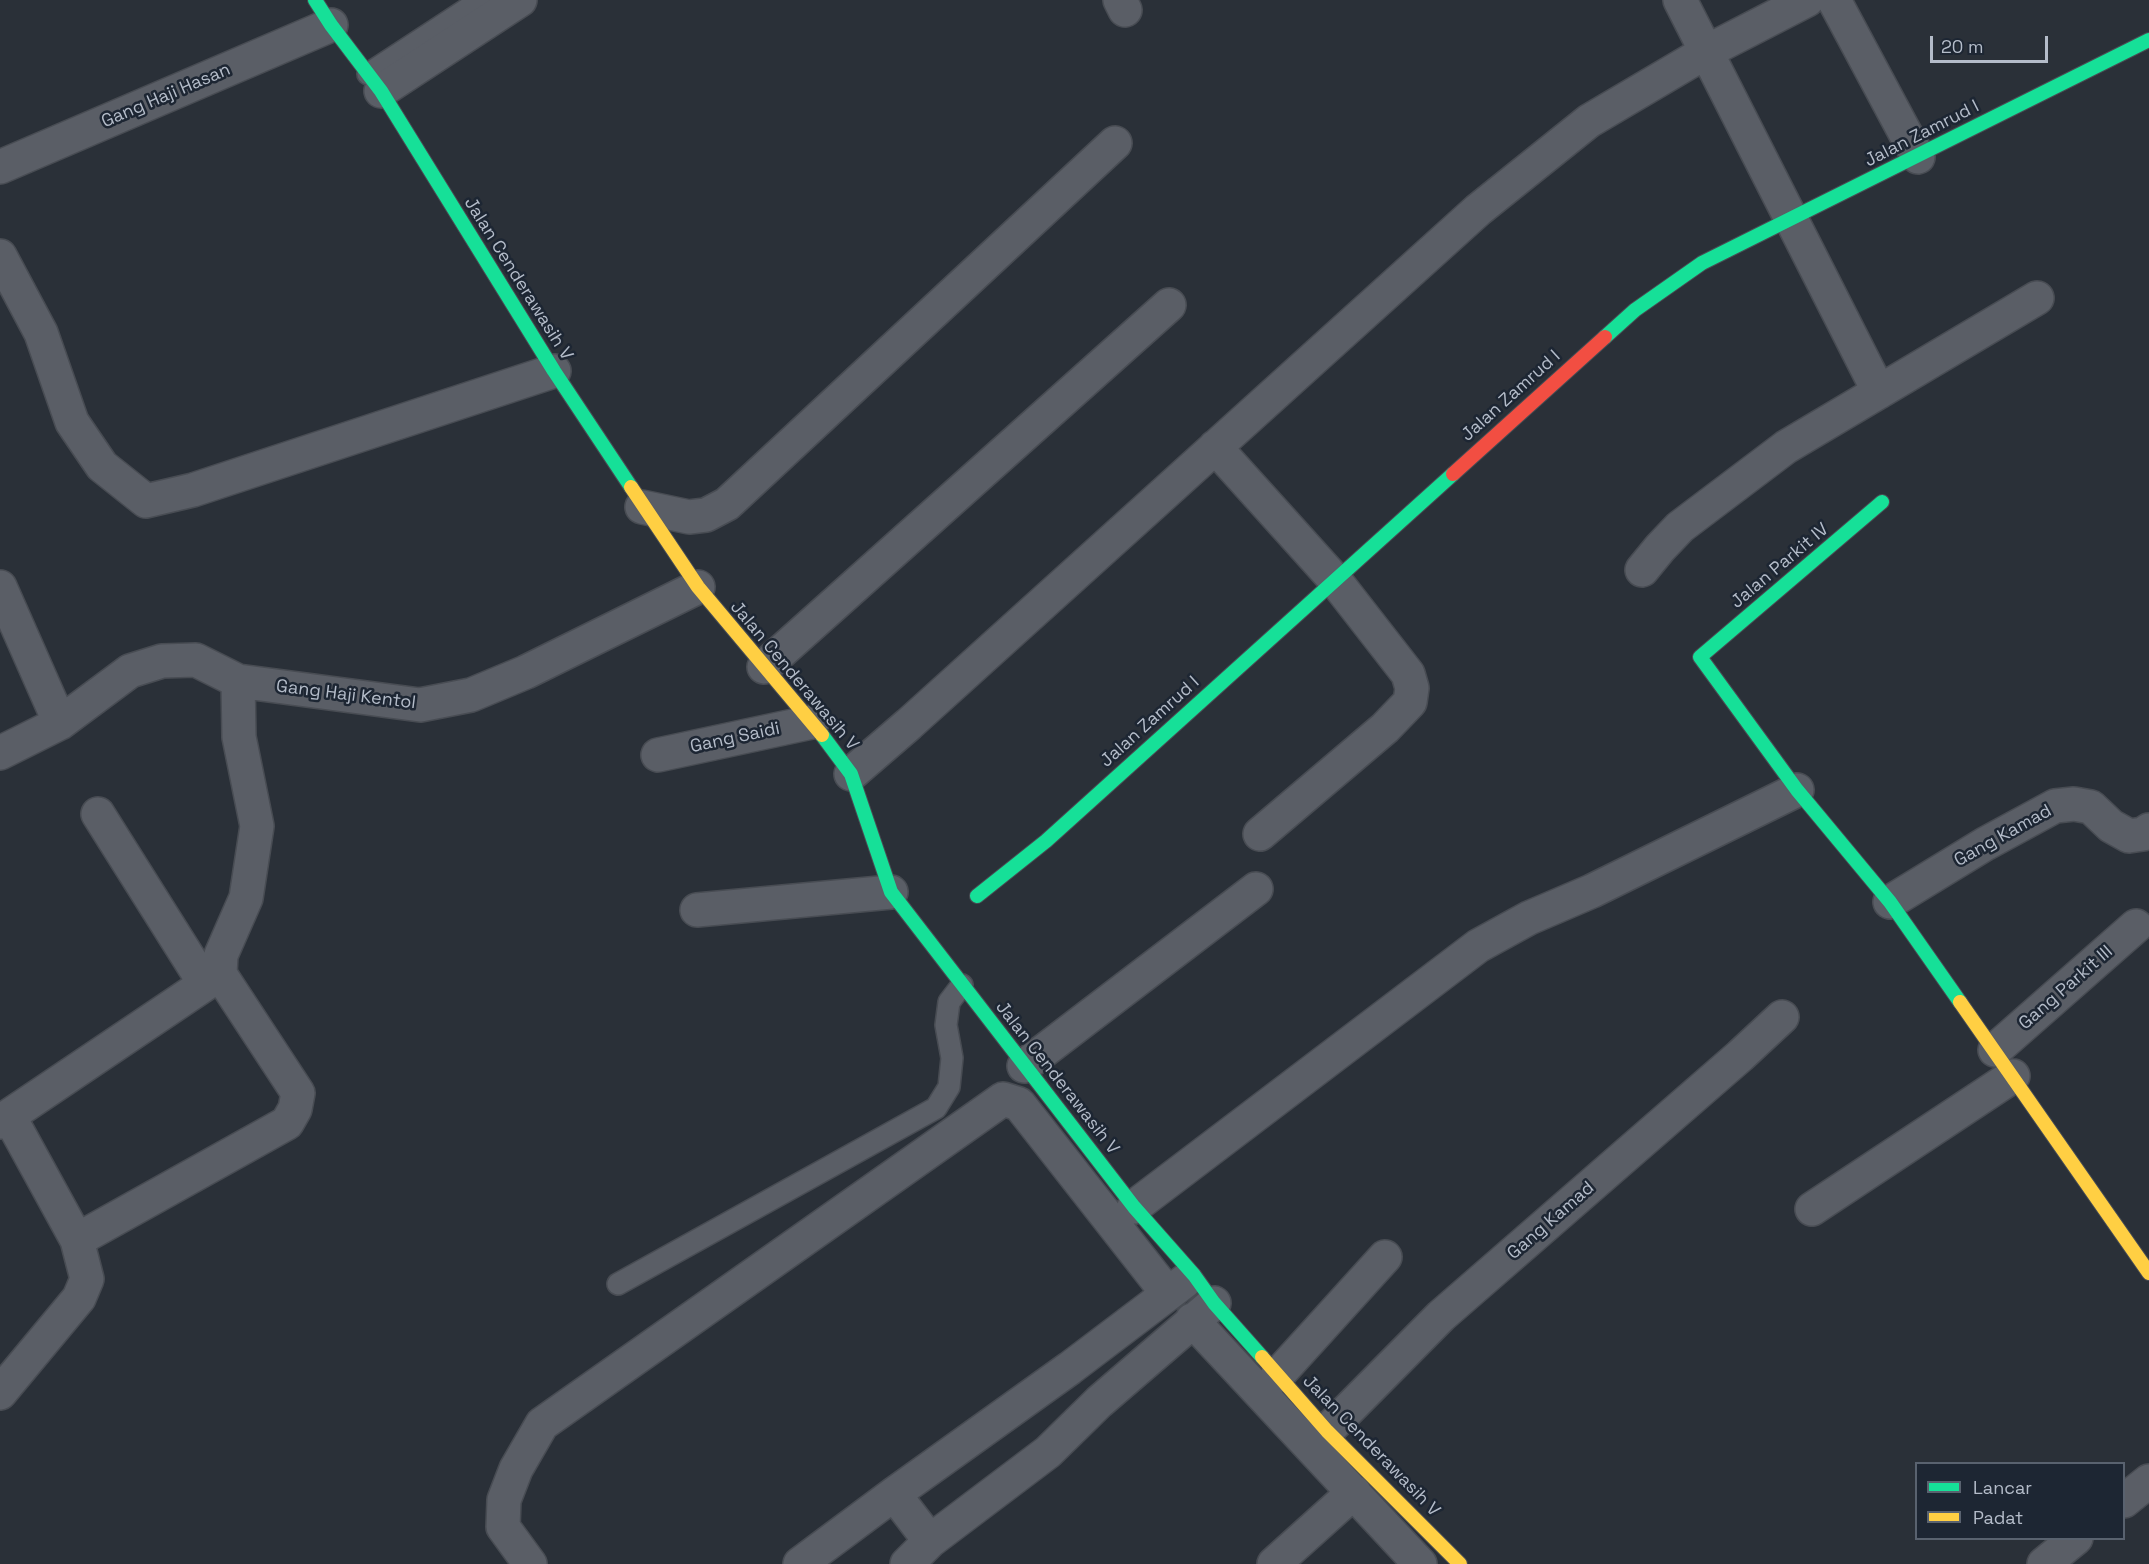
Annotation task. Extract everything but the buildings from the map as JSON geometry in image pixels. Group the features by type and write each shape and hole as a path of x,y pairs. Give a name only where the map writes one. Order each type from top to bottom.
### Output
{"street":[{"path":"374,82 520,0"},
{"path":"1680,0 1879,392"},
{"path":"850,774 909,724 1478,210 1589,121 1706,52 1807,0"},
{"path":"1834,0 1918,157"},
{"name":"Jalan Cenderawasih V","path":"323,13 374,82 554,371 642,507 698,587 837,753 850,774 891,892 1134,1207 1194,1275 1203,1312 1277,1376 1327,1431 1460,1564"},
{"name":"Gang Haji Hasan","path":"0,167 323,13"},
{"name":"Jalan Zamrud I","path":"977,896 1046,841 1635,310 1702,263 2149,40"},
{"path":"642,507 688,517 706,515 727,504 1115,143"},
{"path":"0,256 41,333 72,422 102,466 146,501 193,490 554,371"},
{"path":"1642,570 1680,527 1786,447 2037,298"},
{"path":"764,667 1169,305"},
{"path":"1215,447 1334,579 1408,674 1412,688 1410,702 1384,728 1260,834"},
{"name":"Jalan Parkit IV","path":"1797,790 1700,657 1882,502"},
{"path":"0,587 60,723"},
{"name":"Gang Haji Kentol","path":"0,753 60,723 130,671 162,661 196,660 238,681 420,705 471,695 526,672 698,587"},
{"path":"0,1393 79,1298 87,1280 77,1240 5,1119 212,979 246,898 257,826 239,737 238,681"},
{"name":"Gang Saidi","path":"658,754 812,722"},
{"path":"1134,1207 1478,946 1529,918 1592,891 1797,790 1890,902 2149,1273"},
{"name":"Gang Kamad","path":"1890,902 1985,844 2055,806 2074,804 2091,807 2111,826 2129,836 2149,831"},
{"path":"77,1240 287,1123 295,1109 298,1093 212,979 98,814"},
{"path":"1024,1065 1256,889"},
{"path":"697,910 891,892"},
{"name":"Gang Parkit III","path":"1812,1209 2004,1063 2136,926"},
{"name":"Gang Kamad","path":"1327,1431 1441,1316 1782,1017"},
{"path":"530,1564 503,1527 504,1500 516,1469 542,1424 1003,1099 1019,1104 1168,1294"},
{"path":"1277,1376 1385,1257"},
{"path":"800,1564 1194,1275"},
{"path":"907,1564 930,1541 1048,1452 1099,1402 1203,1312 1354,1492 1420,1564"},
{"path":"1070,1368 1099,1402"},
{"path":"2125,1500 2149,1481"},
{"path":"1274,1564 1354,1492"},
{"path":"894,1494 930,1541"},
{"path":"2044,1564 2075,1540"}],"lane":[{"path":"374,82 480,0"},
{"path":"618,1284 936,1108 949,1087 952,1058 946,1025 949,1002 962,985"}],"traffic: fast":[{"path":"315,0 381,91 554,371 631,487"},
{"path":"1605,337 1635,310 1702,263 2149,40"},
{"path":"977,896 1046,841 1453,474"},
{"path":"1882,502 1700,657 1797,790 1890,902 1960,1002"},
{"path":"822,735 851,774 891,892 1134,1207 1262,1357"}],"traffic: slow":[{"path":"631,487 698,587 822,735"},
{"path":"1960,1002 2149,1273"},
{"path":"1262,1357 1327,1431 1460,1564"}],"traffic: jam":[{"path":"1453,474 1605,337"}]}
